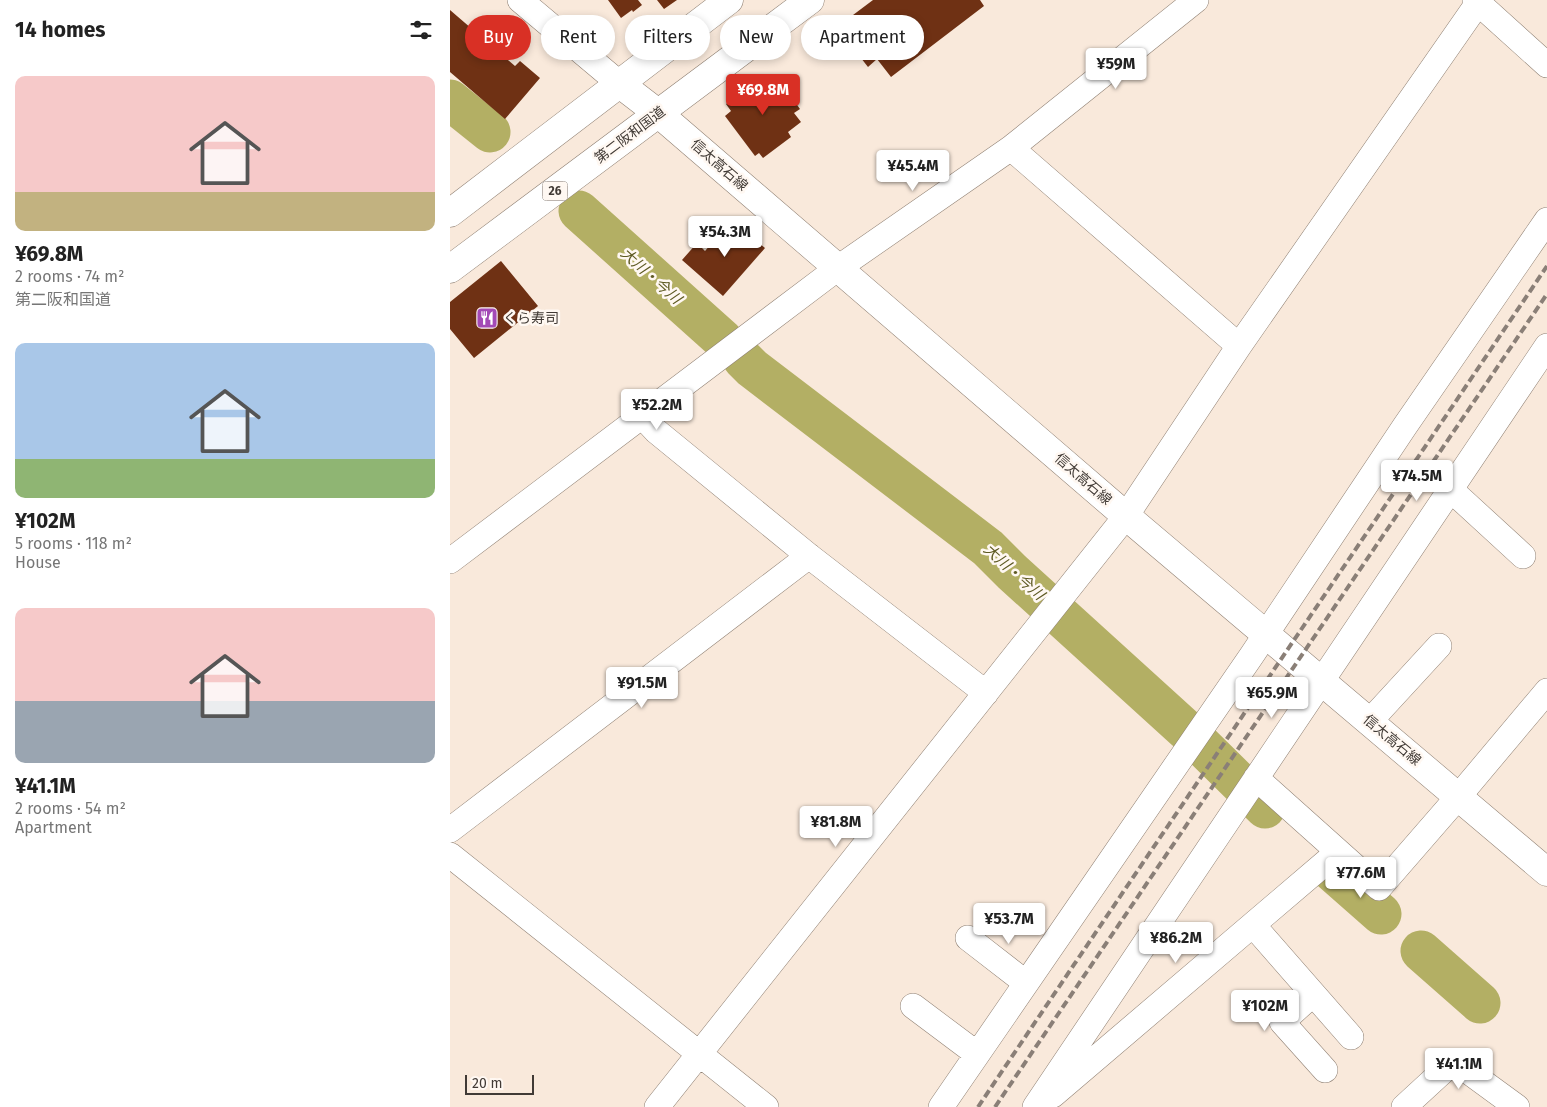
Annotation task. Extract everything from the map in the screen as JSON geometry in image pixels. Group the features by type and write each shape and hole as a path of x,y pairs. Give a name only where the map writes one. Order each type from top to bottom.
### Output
{"main road":[{"path":"450,213 729,0"},
{"name":"第二阪和国道","path":"450,269 810,0"},
{"name":"信太高石線","path":"620,84 659,114 1126,516 1547,872"}],"street":[{"path":"520,0 620,84"},
{"path":"450,561 838,268 1010,148 1196,0"},
{"path":"656,1107 1126,516 1239,346 1476,2 1547,65"},
{"path":"1010,148 1239,346"},
{"path":"941,1107 1266,634 1405,426 1547,220"},
{"path":"1035,1107 1547,346"},
{"path":"643,416 656,431 809,556 986,693"},
{"path":"1450,489 1523,556"},
{"path":"450,830 809,556"},
{"path":"1370,721 1439,646"},
{"path":"1249,788 1338,852 1379,888 1547,691"},
{"path":"1039,1107 1338,852"},
{"path":"450,855 766,1107"},
{"path":"1253,925 1350,1037"},
{"path":"968,938 1026,984"},
{"path":"1313,994 1282,1022 1325,1070"},
{"path":"913,1006 977,1054"},
{"path":"1404,1107 1454,1061 1517,1107"}],"building":[{"path":"608,0 638,0 642,5 621,18"},
{"path":"657,0 677,0 664,9"},
{"path":"873,0 980,0 984,6 924,52 924,15 853,15"},
{"path":"450,10 465,23 465,60 508,60 515,66 520,61 540,78 505,119 450,72"},
{"path":"863,60 876,60 868,67"},
{"path":"878,60 913,60 891,77"},
{"path":"767,74 782,95 787,91 800,109 794,113 801,122 788,132 791,137 763,158 759,153 755,156 725,116 731,111 726,104"},
{"path":"732,220 765,248 723,296 682,260 697,243 705,251"},
{"name":"くら寿司","path":"501,261 538,306 474,358 450,329 450,302"}],"waterway":[{"name":"大川・今川","path":"450,100 490,132"},
{"name":"大川・今川","path":"579,211 723,340"},
{"name":"大川・今川","path":"743,359 752,368 988,548 1186,730 1265,808"},
{"name":"大川・今川","path":"1331,870 1381,914"},
{"name":"大川・今川","path":"1421,951 1480,1003"}],"railway":[{"path":"978,1107 1547,266"},
{"path":"995,1107 1547,294"}],"place":[{"name":"くら寿司","path":"487,318"}]}
